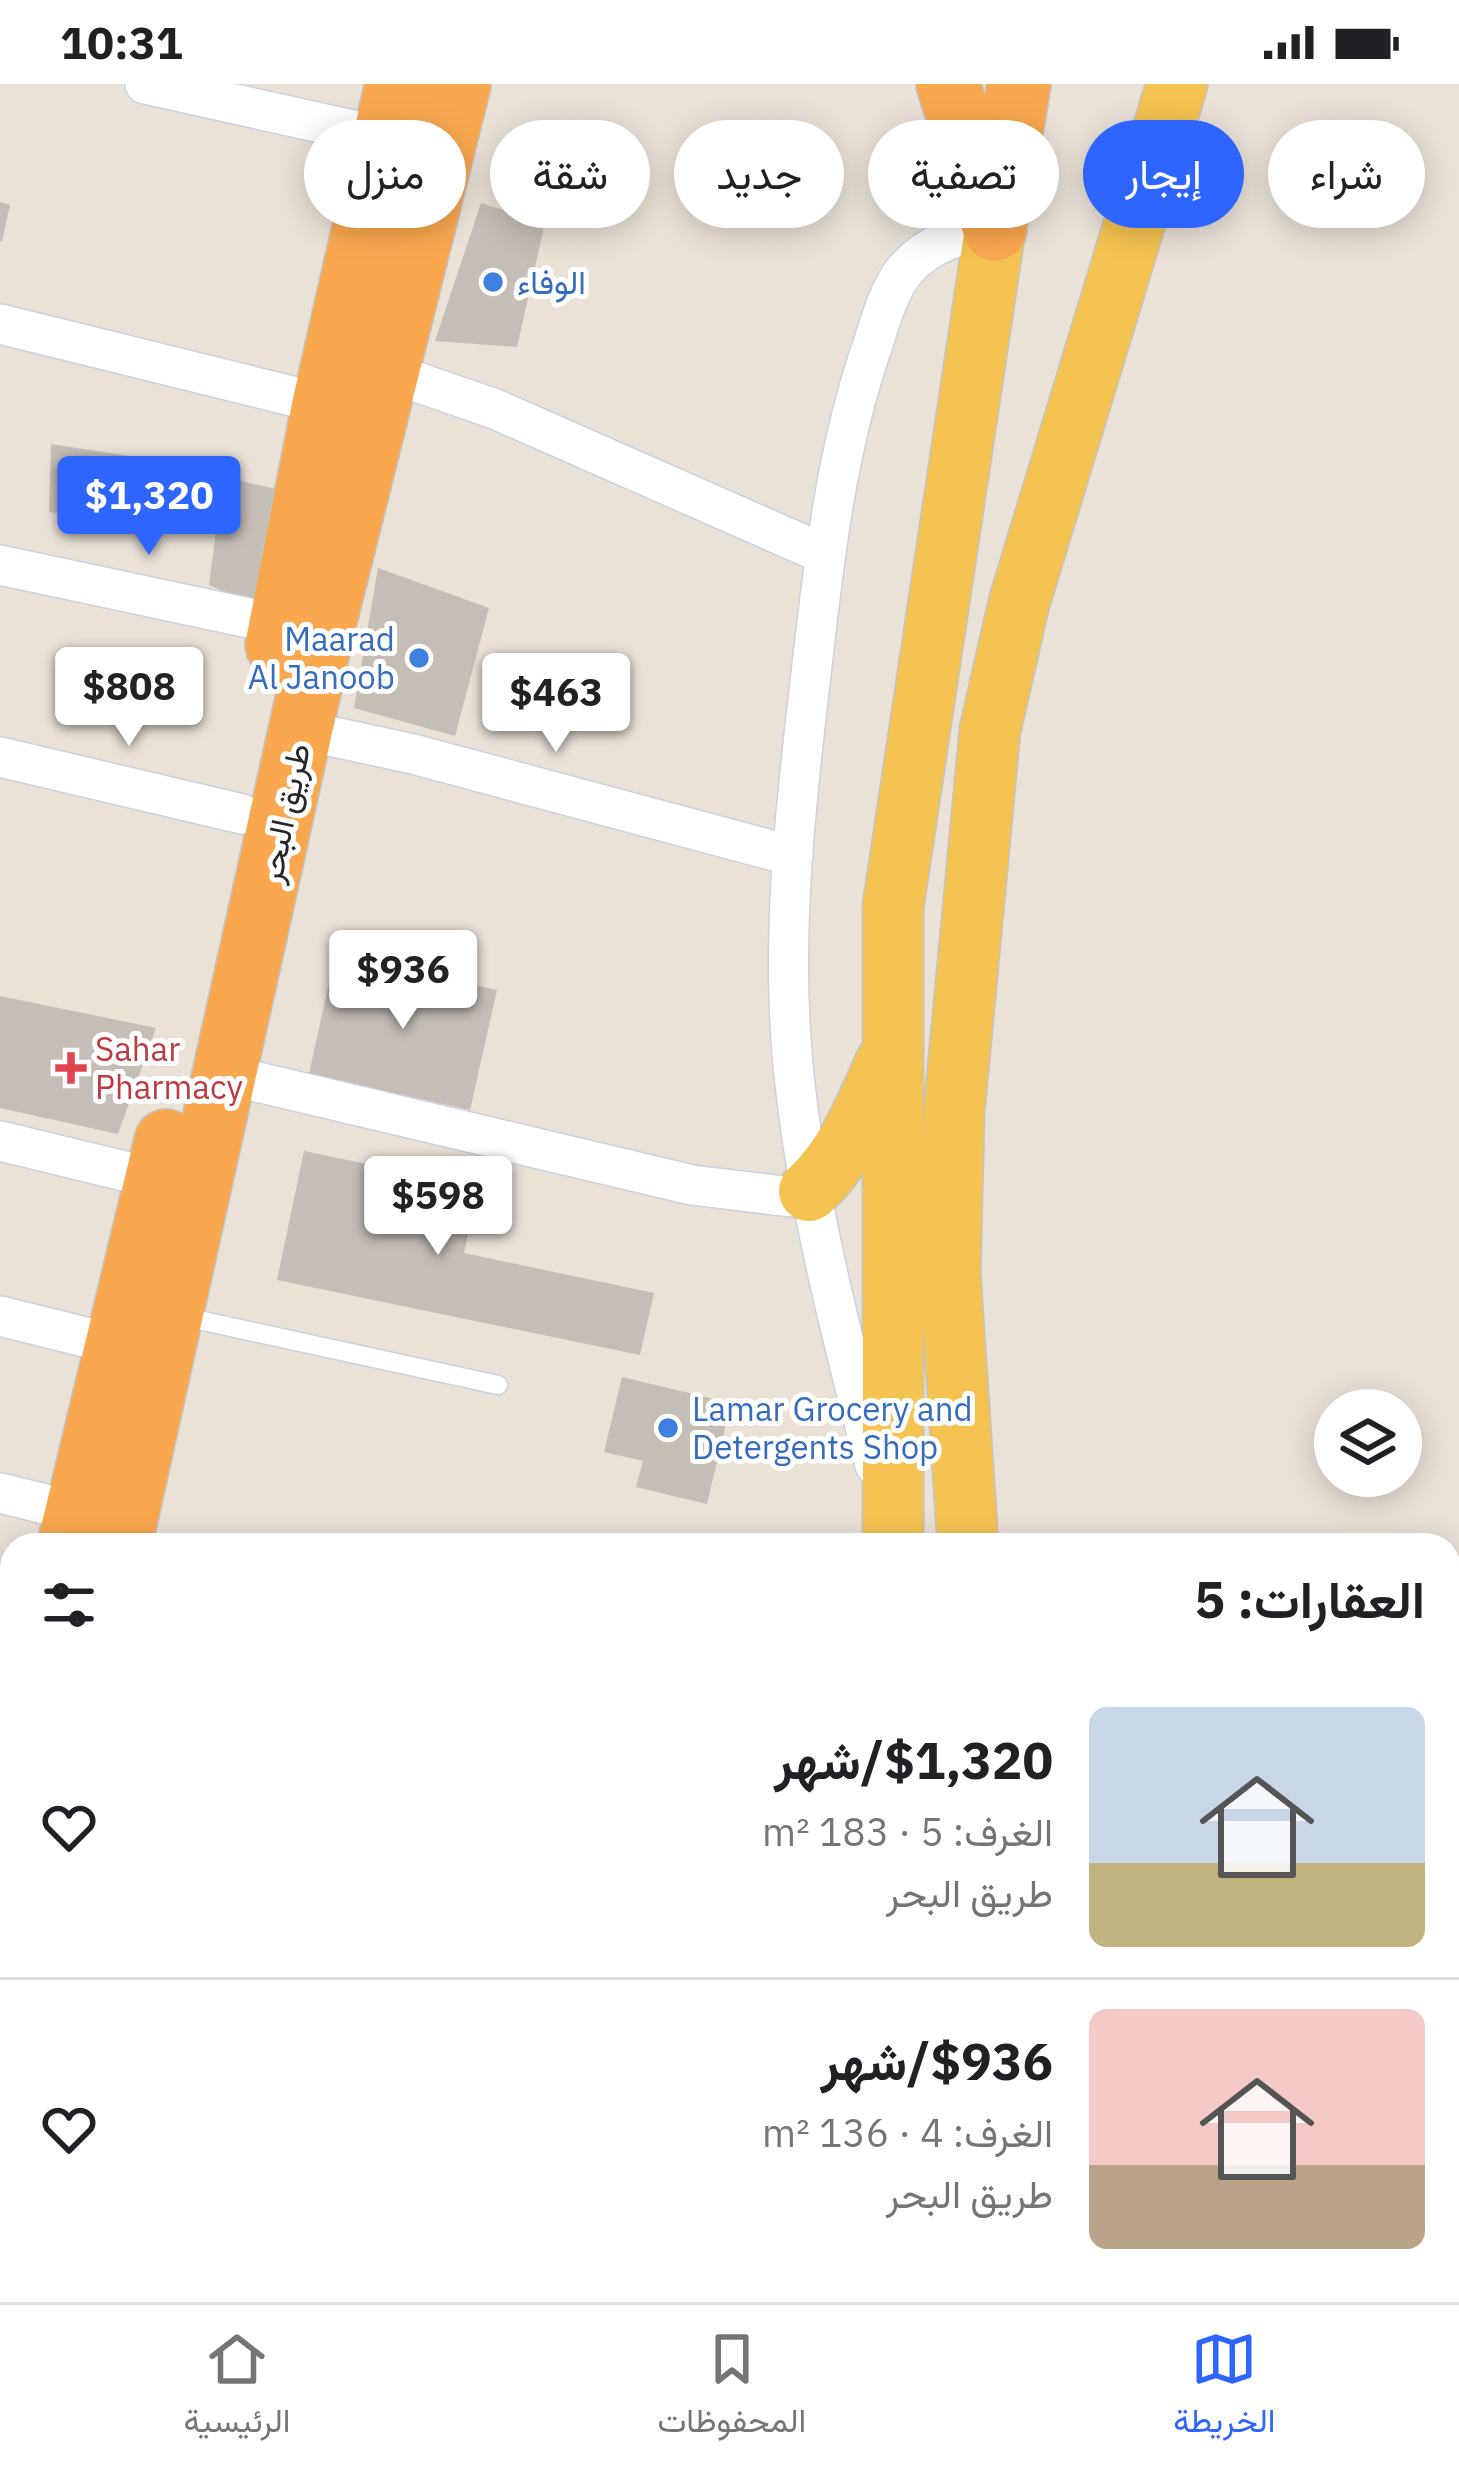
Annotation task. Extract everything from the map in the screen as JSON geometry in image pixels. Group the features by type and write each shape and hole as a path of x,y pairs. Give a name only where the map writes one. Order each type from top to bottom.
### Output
{"highway":[{"name":"طريق البحر","path":"89,1533 172,1314 302,730 459,84"},
{"path":"948,84 994,229"},
{"path":"994,229 1018,84"},
{"name":"طريق البحر","path":"89,1533 117,1345 242,814 324,404 391,110"}],"main road":[{"path":"967,1533 950,1274 954,1112 990,730 1025,582 1178,84"},
{"path":"891,1533 893,907 994,229"},
{"path":"809,1191 829,1172 859,1124 892,1047"}],"street":[{"path":"146,84 391,110"},
{"path":"891,1533 809,1191 792,1060 793,856 824,554 858,386 887,302 904,272 929,249 960,233 994,229"},
{"path":"0,324 324,404"},
{"path":"388,372 495,409 824,554"},
{"path":"0,565 282,625"},
{"path":"302,730 413,754 793,856"},
{"path":"0,758 242,814"},
{"path":"224,1074 692,1185 791,1197 809,1191"},
{"path":"0,1142 157,1179"},
{"path":"0,1316 117,1345"},
{"path":"0,1492 87,1533"}],"lane":[{"path":"172,1314 498,1385"}],"building":[{"path":"0,202 10,205 2,241 0,241"},
{"name":"الوفاء","path":"481,203 490,206 490,228 544,228 517,347 435,341"},
{"path":"51,444 162,461 145,524 49,512"},
{"path":"223,477 285,491 255,605 209,585"},
{"name":"Maarad Al Janoob","path":"378,568 489,608 455,736 354,708"},
{"path":"335,955 497,990 470,1110 309,1074"},
{"name":"Sahar Pharmacy","path":"0,996 156,1028 118,1134 0,1108"},
{"path":"304,1151 478,1187 464,1253 654,1293 640,1355 277,1280"},
{"name":"Lamar Grocery and Detergents Shop","path":"622,1377 731,1403 707,1504 636,1487 643,1461 604,1452"}],"place":[{"name":"الوفاء","path":"493,282"},
{"name":"Maarad Al Janoob","path":"419,658"},
{"name":"Sahar Pharmacy","path":"71,1068"},
{"name":"Lamar Grocery and Detergents Shop","path":"668,1428"}]}
